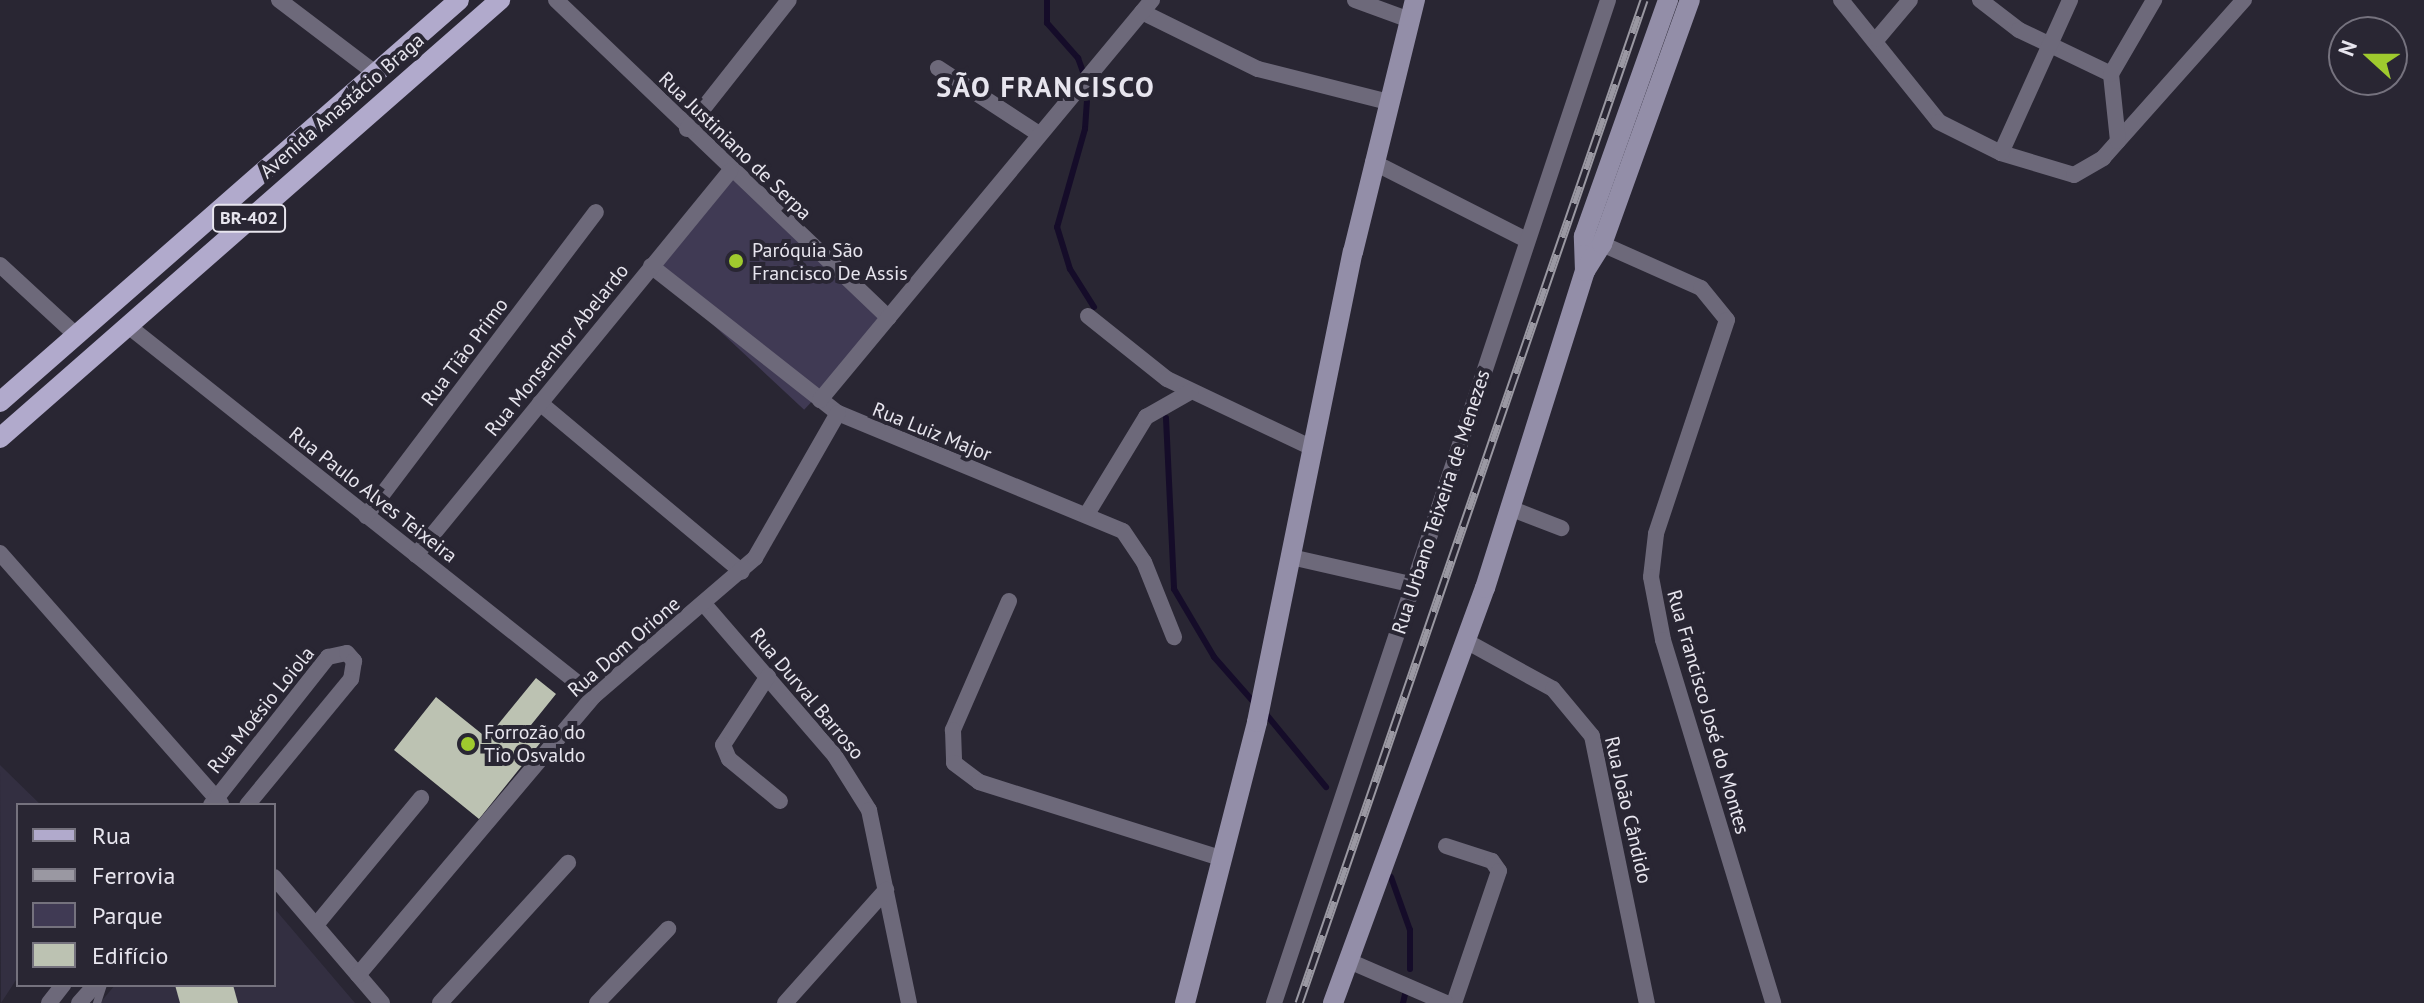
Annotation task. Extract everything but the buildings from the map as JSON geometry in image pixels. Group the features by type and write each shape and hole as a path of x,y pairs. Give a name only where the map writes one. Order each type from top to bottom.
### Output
{"main road":[{"name":"Avenida Anastácio Braga","path":"0,402 459,0"},
{"name":"Avenida Anastácio Braga","path":"0,438 500,0"}],"street":[{"path":"279,0 375,73"},
{"name":"Rua Justiniano de Serpa","path":"556,0 730,171 889,318"},
{"path":"687,129 789,0"},
{"path":"1185,1003 1257,722 1373,162 1413,10 1355,0"},
{"name":"Rua Urbano Teixeira de Menezes","path":"1274,1003 1608,0"},
{"path":"1333,1003 1512,509 1668,0"},
{"path":"1593,240 1690,0"},
{"path":"1841,0 1877,39 1939,122 2001,153 2064,174 2092,169 2244,0"},
{"path":"1877,39 1910,0"},
{"path":"1980,0 2049,46 2111,74"},
{"path":"2001,153 2070,0"},
{"path":"2118,141 2111,74 2154,0"},
{"path":"820,400 1147,6 1258,69 1388,102"},
{"path":"938,68 1039,134"},
{"path":"1373,162 1527,240"},
{"name":"Rua Monsenhor Abelardo","path":"416,555 730,171"},
{"name":"Rua Tião Primo","path":"366,516 596,212"},
{"name":"Rua Francisco José do Montes","path":"1593,240 1701,288 1727,320 1656,534 1651,577 1663,640 1773,1003"},
{"path":"0,265 75,334"},
{"name":"Rua Luiz Major","path":"651,266 838,413 1087,514 1136,545 1174,637"},
{"path":"1088,316 1190,392 1312,448"},
{"name":"Rua Paulo Alves Teixeira","path":"127,325 594,696"},
{"path":"1087,514 1146,417 1190,392"},
{"path":"540,403 742,572"},
{"name":"Rua Dom Orione","path":"358,975 594,696 742,572 789,510 838,413"},
{"path":"1512,509 1561,528"},
{"path":"0,553 217,802"},
{"path":"1291,557 1414,585"},
{"path":"1009,601 953,730 954,763 979,782 1223,859"},
{"name":"Rua Durval Barroso","path":"704,604 768,676 856,786 886,890 909,1003"},
{"name":"Rua João Cândido","path":"1466,641 1553,689 1592,736 1647,1003"},
{"name":"Rua Moésio Loiola","path":"217,802 328,657 347,653 354,661 351,679 249,803"},
{"path":"768,676 723,745 729,759 780,801"},
{"path":"316,925 421,798"},
{"path":"1446,846 1492,861 1499,871 1454,1003"},
{"path":"440,1003 568,863"},
{"path":"276,879 382,1003"},
{"path":"785,1003 886,890"},
{"path":"597,1003 668,929"},
{"path":"1349,961 1446,1003"},
{"path":"49,1003 61,987"},
{"path":"79,1003 93,987"}],"shaded area":[{"path":"0,765 39,803 16,803 16,980 1,1003"},
{"path":"276,910 355,1003 100,1003 113,987 276,987"}],"green space":[{"path":"730,171 889,319 804,410 645,262"}],"waterway":[{"path":"1047,0 1047,23 1078,58 1088,86 1085,129 1057,227 1070,269 1094,307"},
{"path":"1166,418 1174,589 1214,657 1257,706"},
{"path":"1265,713 1326,787"},
{"path":"1391,877 1410,930 1410,969"},
{"path":"1403,1003 1406,990"}],"railway":[{"path":"1299,1003 1644,0"}],"place":[{"name":"Paróquia São Francisco De Assis","path":"736,261"},
{"name":"Forrozão do Tio Osvaldo","path":"468,744"}],"district":[{"name":"SÃO FRANCISCO","path":"1046,87"}]}
